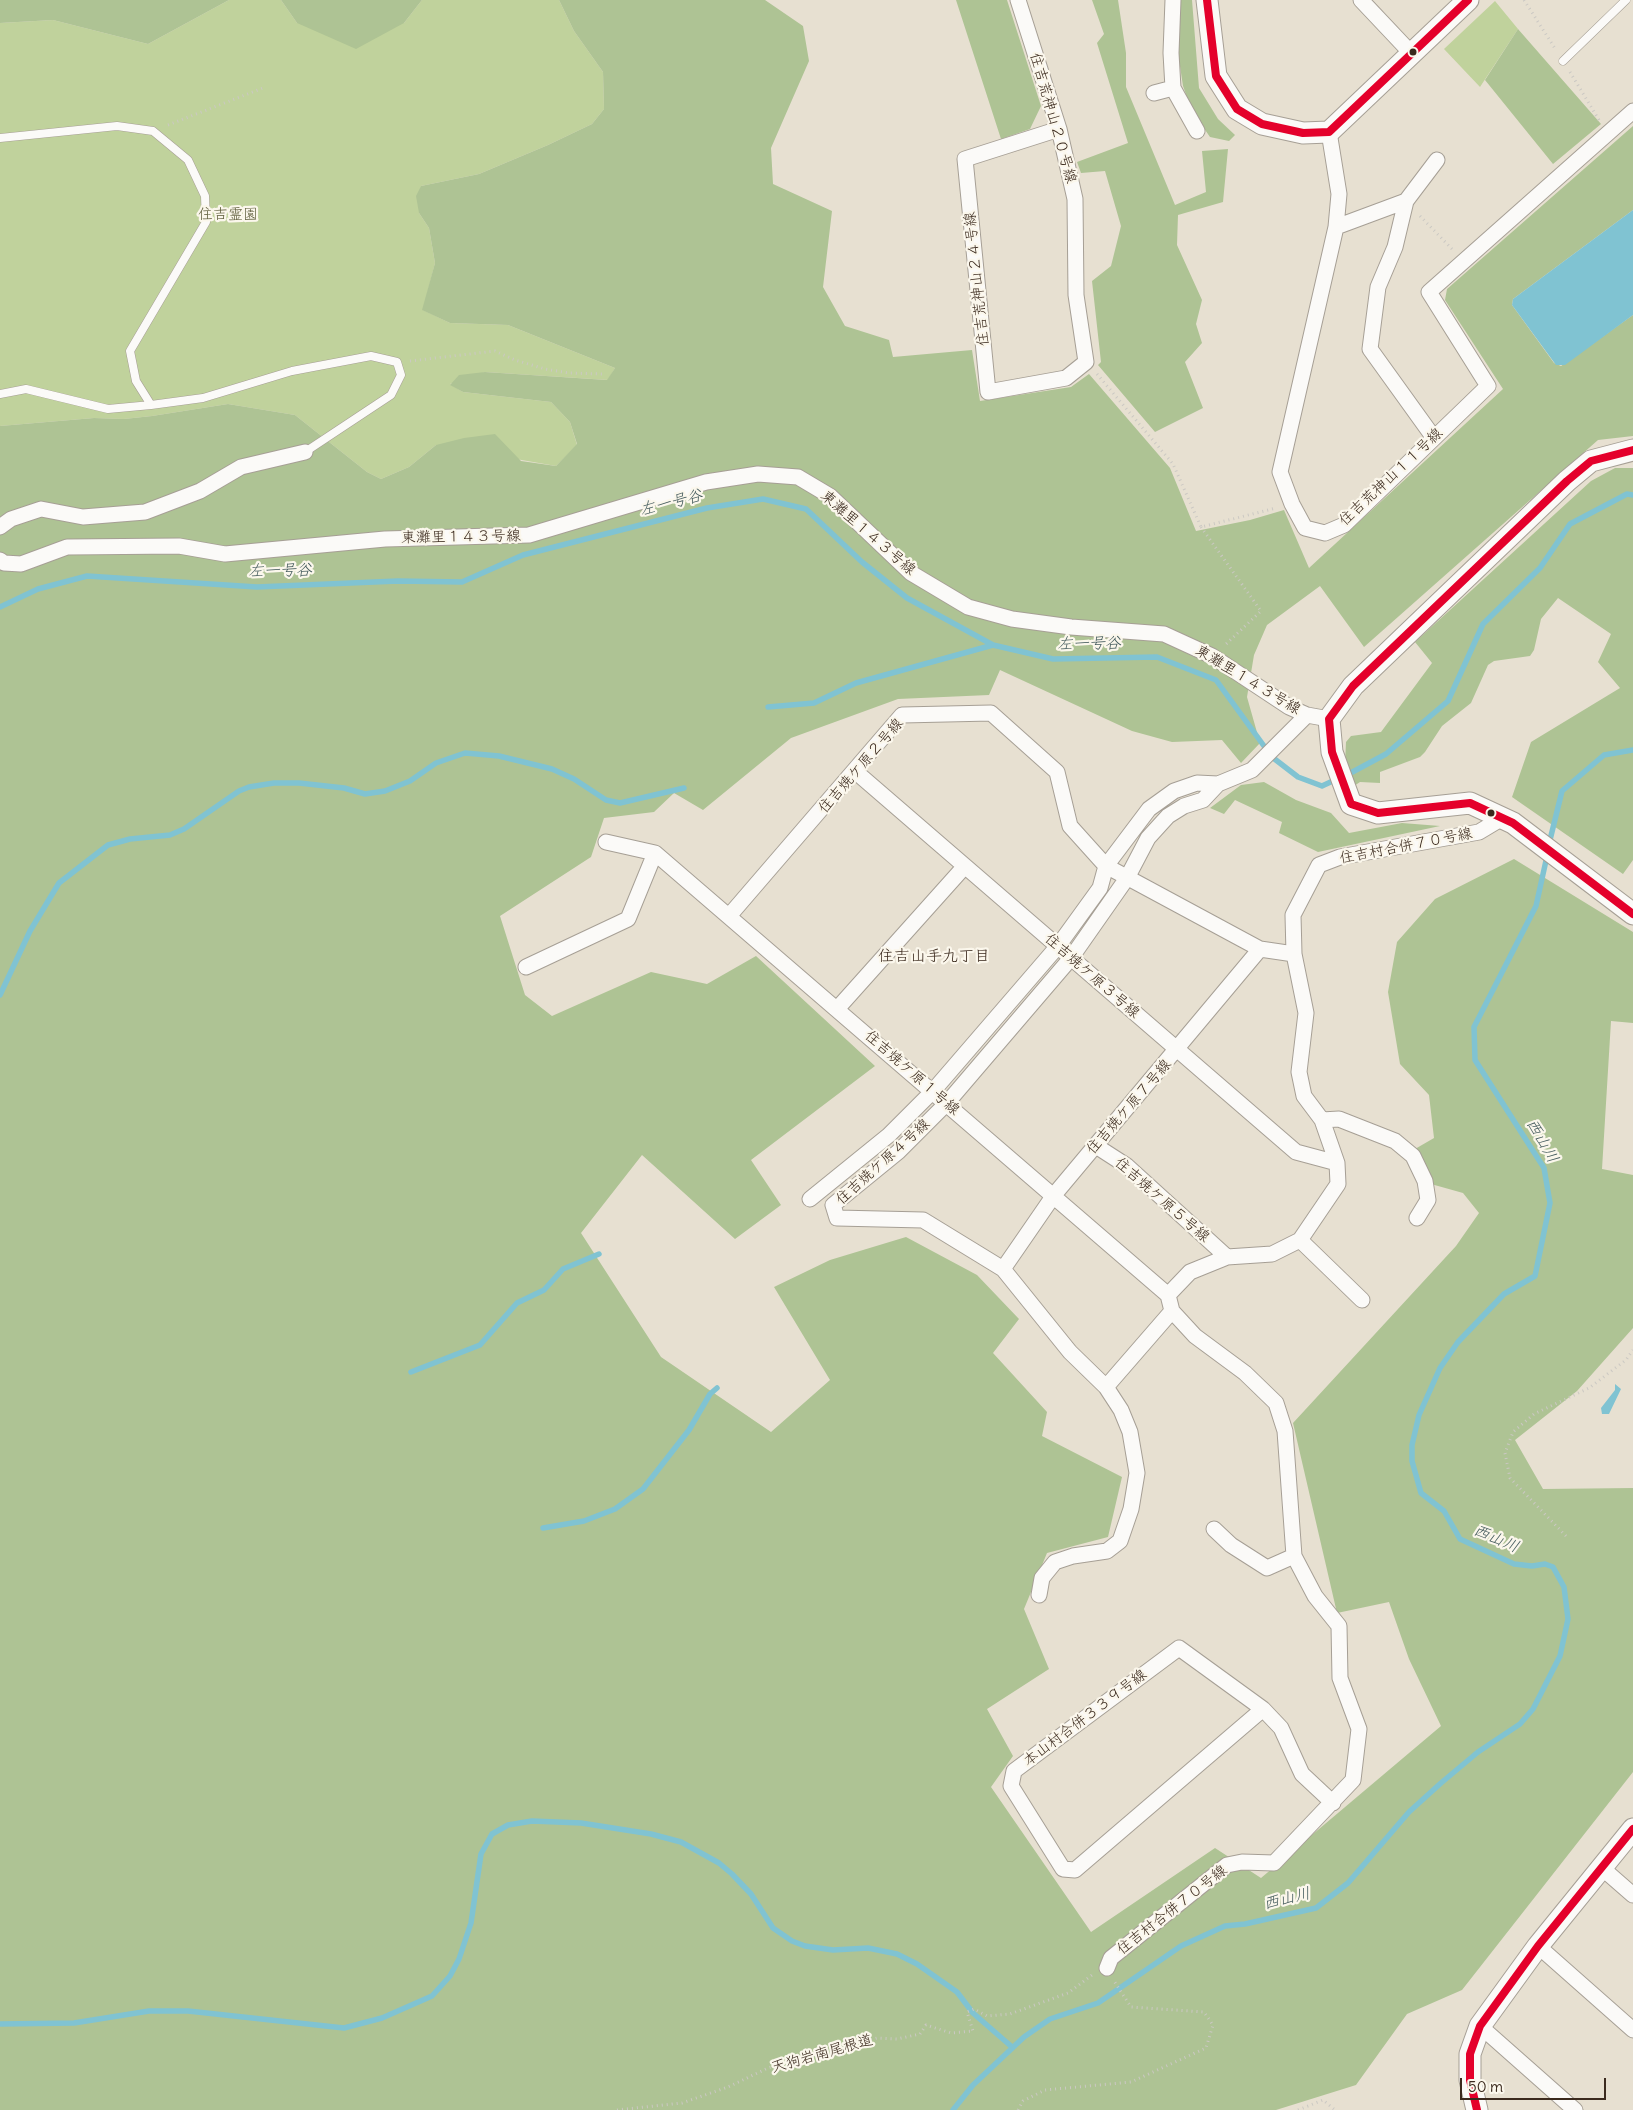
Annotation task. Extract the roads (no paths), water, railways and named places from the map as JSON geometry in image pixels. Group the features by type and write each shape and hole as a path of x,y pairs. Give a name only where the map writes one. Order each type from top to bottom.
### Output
{"street":[{"name":"住吉荒神山２０号線","path":"1018,0 1059,129 1075,199 1076,295 1086,362"},
{"path":"1173,0 1171,53 1173,88 1198,131"},
{"path":"1207,0 1216,76 1237,109 1262,124 1303,133 1329,132 1468,0"},
{"path":"1361,0 1411,53"},
{"path":"1154,93 1173,88"},
{"name":"住吉荒神山１１号線","path":"1329,132 1339,194 1336,227 1280,472 1292,504 1305,528 1325,533 1344,525 1488,386 1429,292 1633,112"},
{"name":"住吉荒神山２４号線","path":"1059,129 965,159 988,392 1066,378 1086,362"},
{"path":"1434,438 1370,349 1378,287 1395,247 1406,200 1437,160"},
{"path":"1336,227 1406,200"},
{"path":"1633,450 1592,461 1567,481 1353,686 1329,719 1332,752 1351,804 1378,812 1470,803 1509,820 1633,914"},
{"path":"0,527 10,519 41,509 83,517 145,512 200,491 241,467 305,452"},
{"name":"東灘里１４３号線","path":"0,560 4,563 20,564 67,548 179,546 225,554 385,539 529,535 706,482 766,474 798,477 830,496 911,573 968,607 1029,622 1164,634 1212,656 1289,707 1307,715 1329,719"},
{"name":"住吉焼ケ原２号線","path":"729,916 856,772 902,715 991,713 1057,772 1070,826 1106,866 1260,949 1294,954"},
{"path":"947,1104 1071,958 1127,878 1148,838 1168,816 1184,806 1202,800 1218,784 1252,770 1307,715"},
{"name":"住吉焼ケ原３号線","path":"856,772 1296,1152 1337,1163"},
{"path":"810,1199 889,1135 933,1091 1058,946 1100,888 1106,866 1149,809 1174,791 1197,783 1218,784"},
{"name":"住吉村合併７０号線","path":"1109,1972 1111,1958 1227,1865 1242,1862 1274,1863 1353,1780 1359,1728 1340,1678 1339,1626 1316,1596 1294,1556 1285,1431 1276,1402 1245,1373 1195,1336 1172,1310 1168,1295 1190,1272 1227,1257 1272,1254 1300,1240 1338,1184 1337,1163 1322,1120 1304,1096 1299,1072 1306,1013 1294,954 1293,915 1319,865 1340,857 1479,832 1509,820"},
{"name":"住吉焼ケ原１号線","path":"606,842 655,853 1168,1295"},
{"path":"526,967 628,920 655,853"},
{"path":"837,1009 965,866"},
{"name":"住吉焼ケ原７号線","path":"1003,1268 1054,1196 1178,1050 1260,949"},
{"name":"住吉焼ケ原４号線","path":"947,1104 898,1152 833,1205 837,1218 923,1220 1003,1268 1070,1352 1106,1387 1121,1410 1130,1432 1137,1473 1131,1509 1120,1541 1107,1551 1073,1556 1054,1562 1042,1578 1039,1595"},
{"path":"1322,1120 1339,1119 1371,1131 1395,1141 1413,1156 1424,1181 1428,1200 1417,1218"},
{"name":"住吉焼ケ原５号線","path":"1096,1146 1127,1166 1227,1257"},
{"path":"1300,1240 1362,1300"},
{"path":"1106,1387 1172,1310"},
{"path":"1214,1529 1231,1545 1267,1568 1294,1556"},
{"name":"本山村合併３３９号線","path":"1263,1709 1076,1870 1063,1869 1011,1786 1014,1771 1179,1648 1263,1709 1280,1728 1302,1774 1333,1803"},
{"path":"1477,2110 1470,2080 1470,2054 1480,2026 1538,1946 1633,1830"},
{"path":"1602,1868 1633,1896"},
{"path":"1538,1946 1633,2030"},
{"path":"1480,2026 1575,2110"}],"lane":[{"path":"1563,61 1626,0"},
{"path":"0,138 117,126 153,131 188,160 205,196 206,222 130,351 136,381 151,405"},
{"path":"0,394 26,389 108,409 203,398 292,371 370,356 397,362 401,375 391,396 305,452"}],"water":[{"path":"1633,210 1633,315 1565,365 1556,365 1512,305 1513,299"},
{"path":"1615,1384 1621,1389 1609,1414 1602,1414 1601,1408 1615,1390"}],"waterway":[{"path":"1345,776 1386,754 1448,701 1483,624 1540,568 1570,524 1627,494 1633,495"},
{"name":"左一号谷","path":"0,607 38,589 87,576 257,587 398,581 462,582 523,555 707,508 763,499 806,509 862,562 907,598 993,645 1053,659 1157,657 1216,680 1272,757 1298,777 1322,786 1337,779"},
{"path":"768,707 814,703 856,683 993,645"},
{"name":"西山川","path":"1549,844 1562,791 1604,755 1633,750"},
{"path":"0,995 30,931 59,883 108,845 130,839 170,835 184,829 239,791 249,787 274,783 299,783 344,788 365,794 385,791 410,781 436,763 465,753 499,756 552,769 574,779 606,800 620,803 684,788"},
{"name":"西山川","path":"953,2110 973,2085 1024,2037 1050,2019 1098,2003 1181,1946 1225,1926 1245,1924 1316,1908 1348,1883 1409,1812 1441,1783 1478,1752 1520,1724 1533,1709 1560,1656 1568,1619 1564,1587 1553,1567 1545,1564 1532,1566 1514,1564 1460,1539 1444,1511 1421,1493 1412,1461 1412,1445 1419,1415 1440,1368 1458,1342 1504,1294 1535,1276 1550,1203 1544,1168 1475,1060 1474,1027 1536,906 1547,856"},
{"path":"411,1372 480,1345 517,1303 544,1290 563,1269 599,1254"},
{"path":"543,1528 584,1521 615,1509 643,1489 689,1430 710,1394 717,1388"},
{"path":"0,2024 74,2023 149,2011 188,2011 344,2028 382,2018 432,1996 450,1976 459,1959 471,1923 481,1854 492,1834 508,1825 532,1821 581,1823 651,1834 681,1842 719,1863 732,1874 751,1894 773,1928 792,1941 805,1946 833,1950 868,1948 897,1954 917,1964 957,1992 973,2013 1012,2047"}],"district":[{"name":"住吉山手九丁目","path":"934,956"}],"park label":[{"name":"住吉霊園","path":"228,215"}]}
